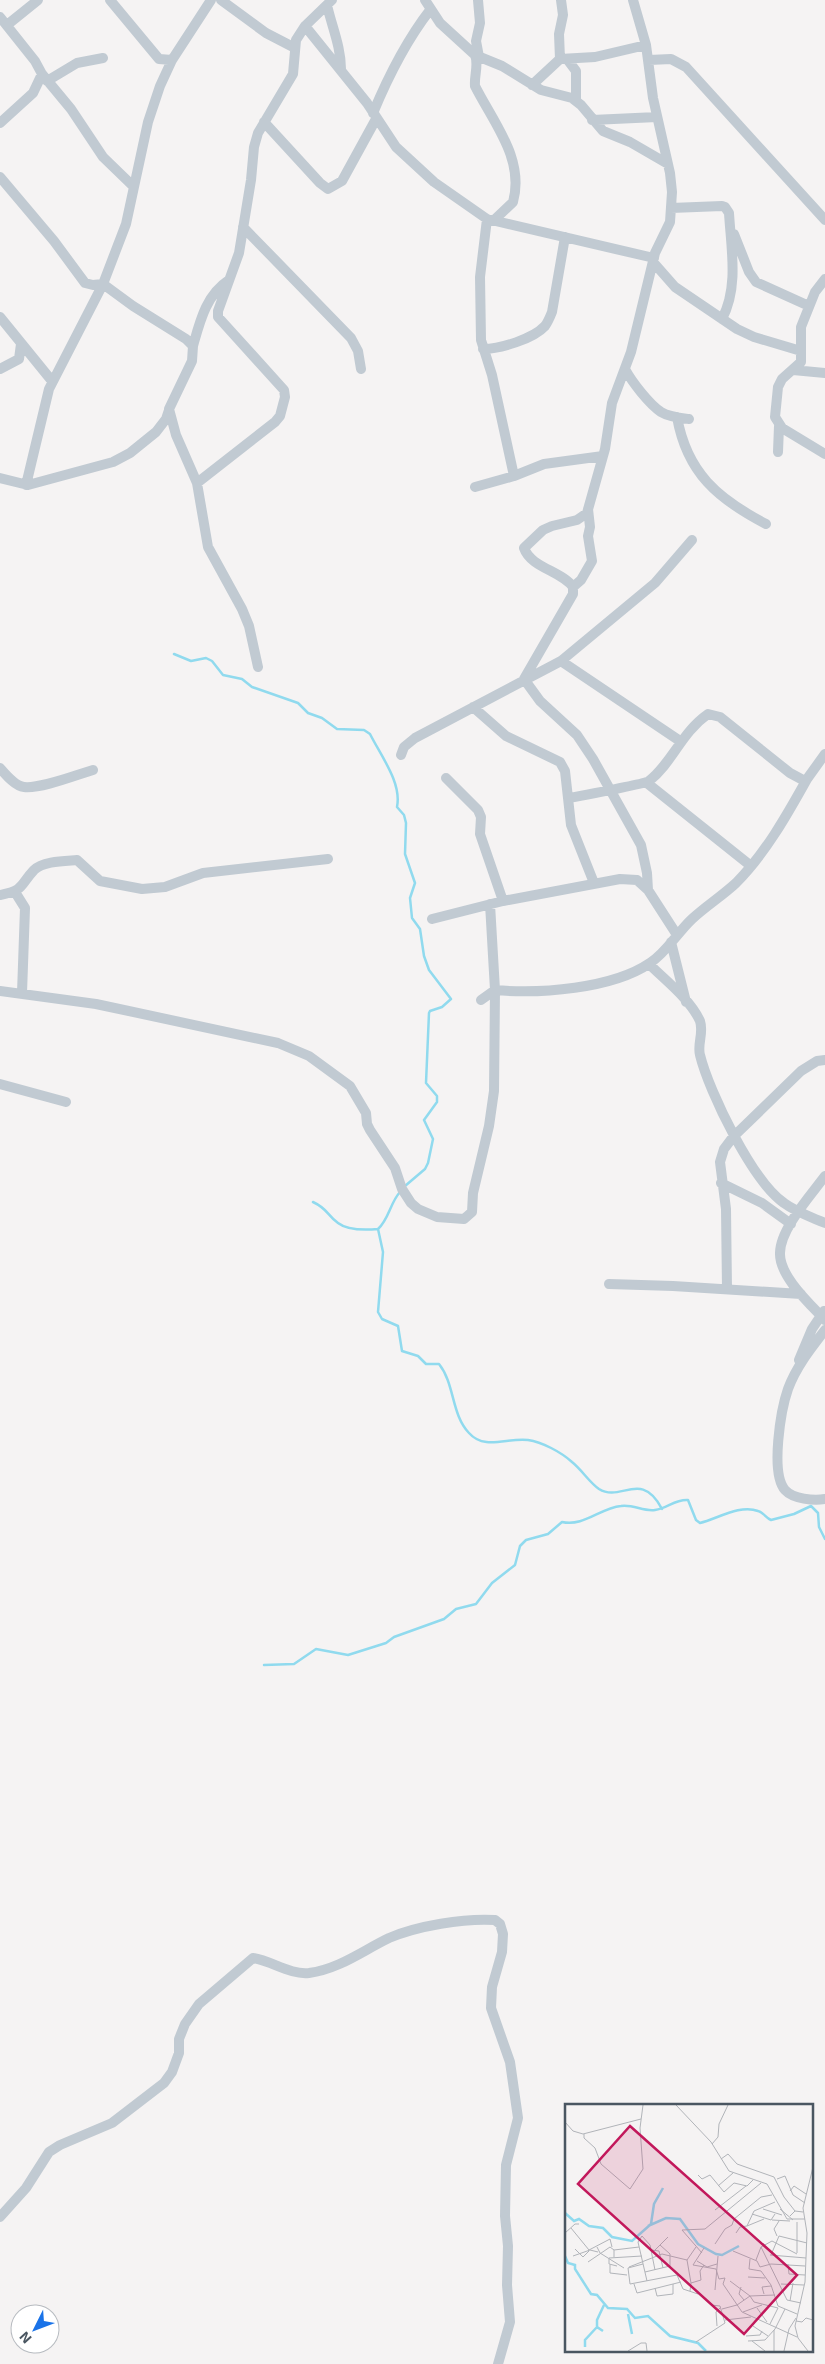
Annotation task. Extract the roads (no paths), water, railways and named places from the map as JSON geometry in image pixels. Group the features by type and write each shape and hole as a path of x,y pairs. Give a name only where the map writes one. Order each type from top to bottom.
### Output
{"street":[{"path":"7,26 38,0"},
{"path":"110,0 159,59 172,60"},
{"path":"26,485 52,381 103,284 126,224 148,122 160,86 172,60 211,0"},
{"path":"221,0 231,4 266,33 295,48"},
{"path":"425,0 430,10 446,29 477,56 502,66 541,90 572,98 604,131 630,142 668,164"},
{"path":"478,0 480,23 476,41 475,86 509,147 514,163 513,202 490,220 480,277 483,349 492,375 514,476"},
{"path":"561,0 563,15 559,34 563,59 576,72 576,101"},
{"path":"574,587 567,580 528,555 524,548 543,530 577,520 587,512 603,456 612,403 625,369 654,260 670,222 672,192 668,164 657,116 646,45 633,0"},
{"path":"197,483 275,422 280,416 286,397 284,390 218,317 218,311 239,253 251,180 254,147 264,122 293,74 296,40 305,26 329,3"},
{"path":"329,3 333,33 339,47 341,70"},
{"path":"264,122 320,183 328,189 342,181 375,116 396,63 416,28 430,10"},
{"path":"0,17 35,61 44,78 70,109 103,157 134,187"},
{"path":"305,26 341,70 396,147 434,182 490,220 654,260 675,287 722,319 754,337 801,351"},
{"path":"532,85 563,59 595,57 646,45"},
{"path":"0,123 33,93 44,78 78,63 103,58"},
{"path":"649,60 677,60 686,67 825,220"},
{"path":"592,120 657,116"},
{"path":"0,177 54,241 85,283 93,285 103,284 133,306 186,339 193,346"},
{"path":"671,208 722,206 729,213 732,289 728,308 722,319"},
{"path":"730,224 744,261 756,282 809,306"},
{"path":"243,226 351,338 358,351 361,369"},
{"path":"483,349 498,348 539,332 548,323 552,312 565,237"},
{"path":"778,452 779,426 775,417 778,387 782,378 801,362 801,327 815,292 825,278"},
{"path":"0,478 26,485 114,462 130,453 156,432 166,419 192,362 193,346 208,300 219,286 229,280"},
{"path":"0,317 52,381"},
{"path":"0,368 12,364 19,359 21,344"},
{"path":"625,369 631,380 659,411 689,419"},
{"path":"793,370 825,373"},
{"path":"169,409 176,435 197,483 208,547 242,609 249,626 258,667"},
{"path":"677,417 686,449 708,484 722,499 766,524"},
{"path":"779,426 825,454"},
{"path":"475,486 514,476 544,464 603,456"},
{"path":"524,679 573,594 574,587 581,580 592,561 588,536 590,527 588,509"},
{"path":"401,755 404,747 415,738 561,661 655,583 692,540"},
{"path":"561,661 680,741"},
{"path":"524,679 540,700 577,735 610,789 641,845 647,873 648,890"},
{"path":"473,707 506,736 560,762 565,771 572,825 594,883"},
{"path":"569,798 647,783 672,756 680,741 692,726 708,714 720,717 790,773 803,780 807,779"},
{"path":"481,1000 495,990 541,992 596,984 649,964 692,919 736,883 751,866 825,754"},
{"path":"0,768 16,784 24,788 51,783 93,770"},
{"path":"446,778 478,810 481,816 480,834 503,901"},
{"path":"647,783 751,866"},
{"path":"0,896 15,892 22,887 35,869 65,861 77,860 100,881 142,889 165,888 203,873 328,859"},
{"path":"432,919 503,901 594,883 620,879 637,880 648,890 674,939 686,1002"},
{"path":"15,892 25,908 22,993"},
{"path":"0,991 96,1004 278,1043 309,1056 350,1086 366,1113 367,1124 370,1130 395,1168 402,1189 410,1203 429,1215 455,1220 464,1219 472,1212 478,1167 489,1126 494,1091 495,990 490,904"},
{"path":"649,964 686,1002 700,1022 702,1032 699,1053 733,1137 768,1188 782,1202 799,1212 825,1223"},
{"path":"727,1289 726,1209 721,1183 720,1162 724,1150 733,1137 801,1071 817,1061 825,1060"},
{"path":"0,1084 66,1102"},
{"path":"825,1176 790,1224 779,1254 786,1272 800,1294 824,1315 805,1343 788,1390 780,1427 778,1461 779,1479 785,1491 798,1497 825,1499"},
{"path":"721,1183 762,1203 790,1224"},
{"path":"609,1284 800,1294"},
{"path":"796,1371 825,1330"},
{"path":"0,2217 22,2194 49,2152 60,2145 112,2123 149,2092 164,2083 172,2072 179,2054 179,2039 185,2024 199,2004 253,1958 266,1960 295,1972 308,1973 338,1965 390,1938 420,1928 494,1920 500,1924 503,1934 502,1952 492,1987 491,2008 510,2062 518,2118 506,2165 505,2216 508,2246 507,2285 510,2322 498,2364"}],"waterway":[{"path":"174,654 191,661 206,658 212,661 223,675 242,679 252,687 298,703 308,713 322,718 337,729 364,730 370,734 394,779 398,798 397,807 404,815 406,823 405,854 415,883 410,898 412,918 420,929 424,956 429,970 451,999 442,1007 429,1013 426,1083 437,1096 437,1102 424,1120 433,1139 425,1169 405,1186"},
{"path":"313,1202 322,1207 334,1220 346,1227 378,1229 385,1221 400,1192"},
{"path":"378,1229 383,1252 378,1312 382,1319 398,1326 402,1351 418,1356 426,1364 439,1364 448,1381 459,1417 469,1433 482,1441 528,1440 545,1445 568,1458 599,1489 607,1492 631,1489 646,1491 654,1497 662,1509"},
{"path":"264,1665 294,1664 316,1649 348,1655 386,1643 394,1637 444,1619 456,1609 476,1604 492,1583 515,1565 520,1546 526,1540 548,1534 562,1522 570,1523 585,1520 613,1507 625,1506 655,1510 679,1501 688,1500 696,1520 700,1523 744,1509 760,1512 771,1520 794,1514 811,1506 818,1513 819,1527 825,1539"}]}
